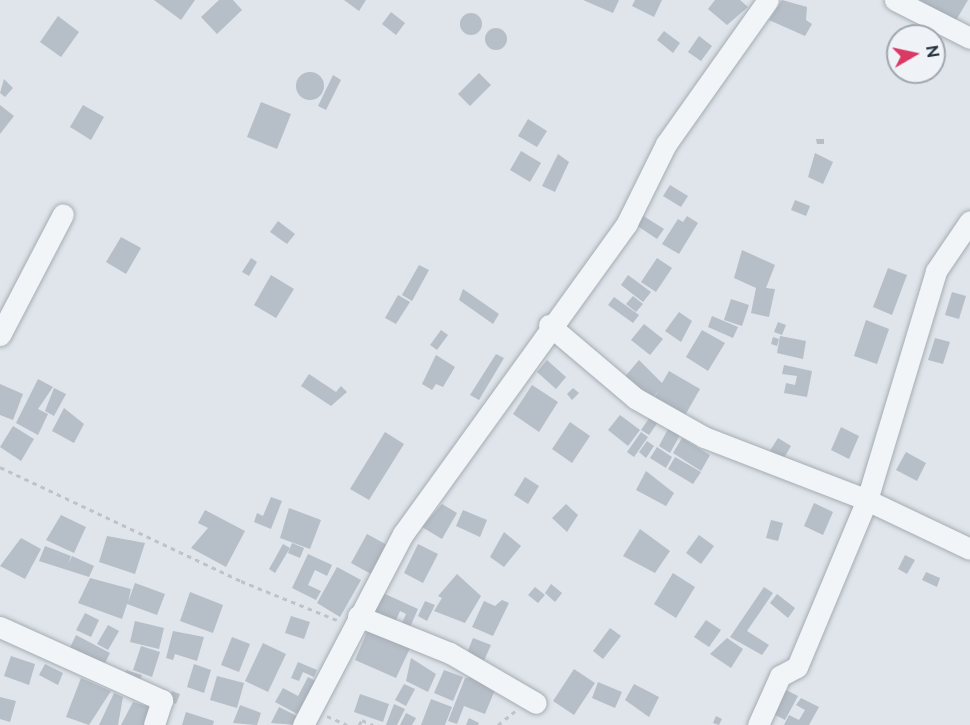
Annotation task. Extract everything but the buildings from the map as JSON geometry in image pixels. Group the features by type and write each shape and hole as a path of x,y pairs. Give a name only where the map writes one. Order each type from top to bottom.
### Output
{"street":[{"path":"303,725 403,534 549,325 627,223 666,144 768,0"},
{"path":"895,0 970,38"},
{"path":"0,335 63,214"},
{"path":"758,725 780,676 797,667 867,500 936,271 970,221"},
{"path":"549,325 635,398 704,437 867,500 970,549"},
{"path":"356,622 450,654 536,703"},
{"path":"0,627 162,700 154,725"}],"path":[{"path":"0,467 241,581 356,622"},
{"path":"359,725 362,720 373,725"}]}
